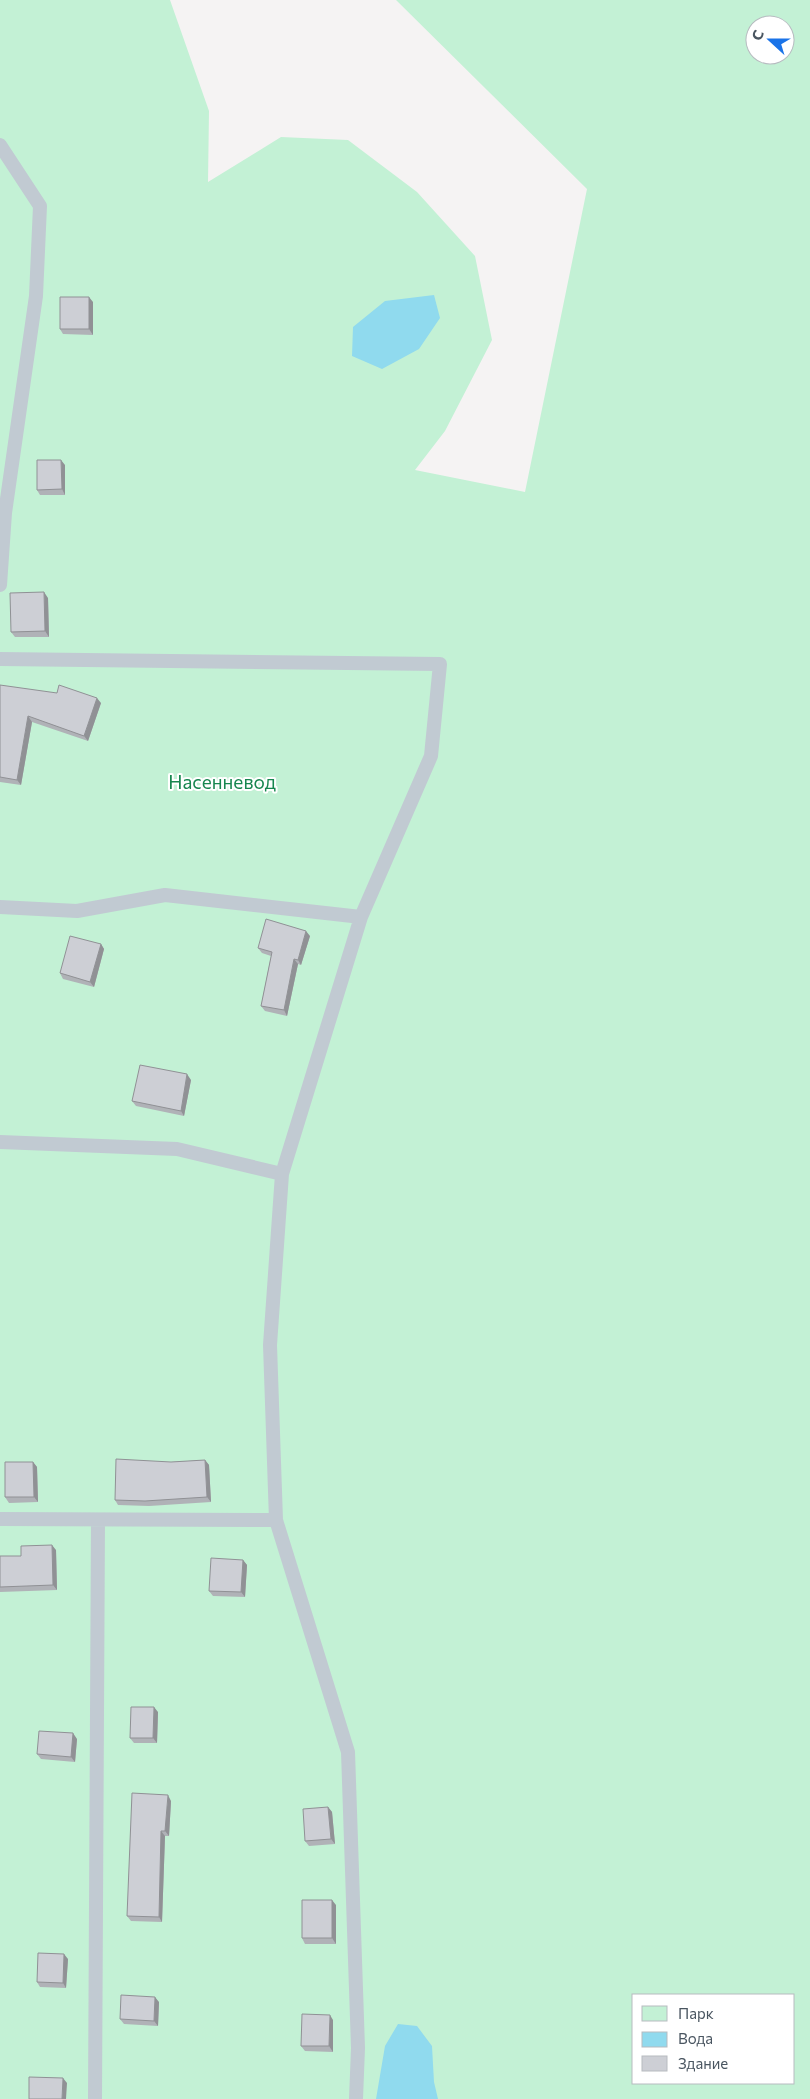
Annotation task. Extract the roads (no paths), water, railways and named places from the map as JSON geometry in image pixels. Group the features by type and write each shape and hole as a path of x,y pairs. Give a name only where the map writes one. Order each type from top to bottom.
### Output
{"lane":[{"path":"0,145 40,206 36,296 5,513 0,585"},
{"path":"0,659 440,664 430,756 361,917 282,1174 270,1345 276,1520 348,1752 358,2048 356,2099"},
{"path":"0,907 77,911 165,895 361,917"},
{"path":"0,1142 177,1149 282,1174"},
{"path":"0,1519 276,1520"},
{"path":"95,2099 98,1520"}],"water":[{"path":"434,295 440,318 419,349 382,369 352,356 353,327 385,301"},
{"path":"398,2024 417,2026 432,2046 434,2082 438,2099 376,2099 385,2046"}],"park label":[{"name":"Насенневод","path":"222,781"}]}
